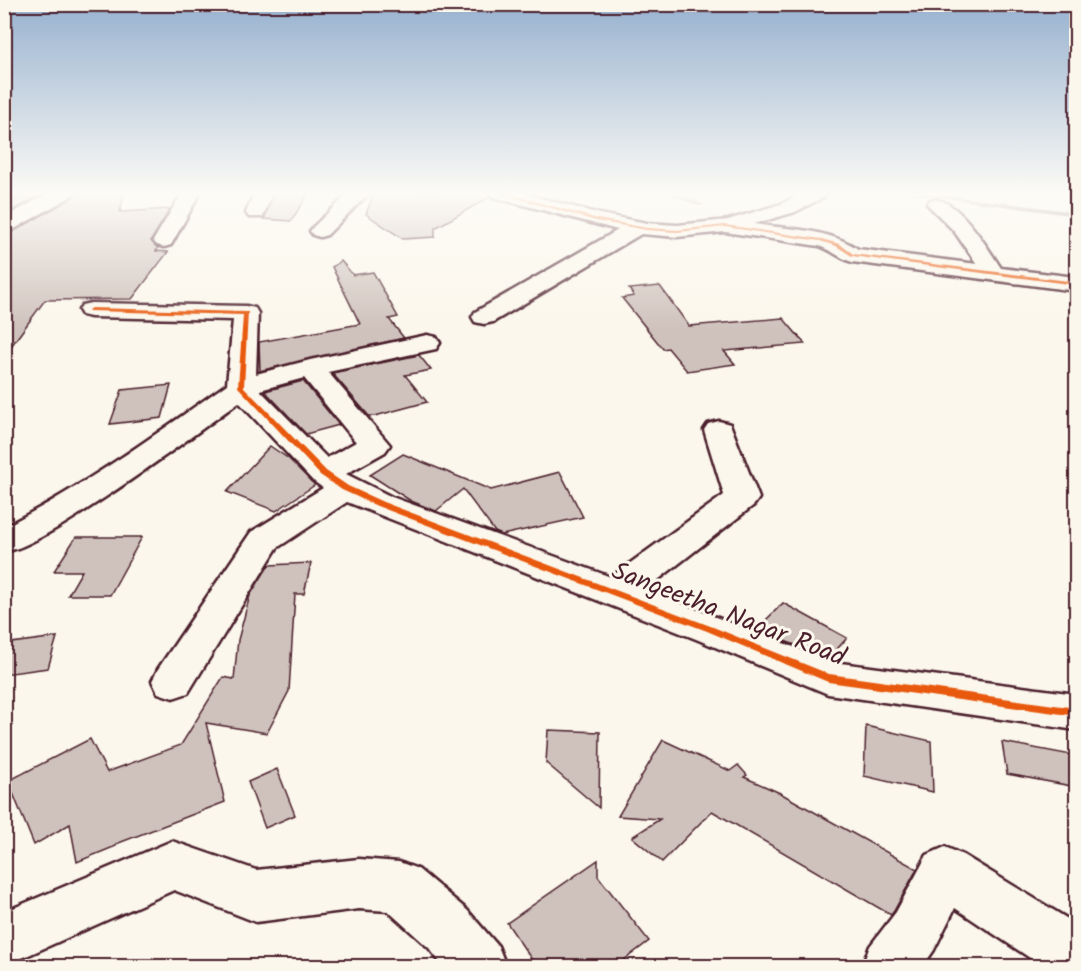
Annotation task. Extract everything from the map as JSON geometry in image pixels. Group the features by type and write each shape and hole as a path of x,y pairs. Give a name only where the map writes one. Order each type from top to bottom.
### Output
{"street":[{"path":"484,317 619,238"},
{"path":"809,238 838,245 852,255 1077,284"},
{"path":"970,238 995,275"},
{"path":"91,310 246,313 241,387"},
{"path":"4,538 8,540 80,499 167,441 241,387 310,368 427,343"},
{"path":"173,681 264,540 349,489 374,446 310,368"},
{"path":"241,387 349,489"},
{"path":"615,593 742,498 719,430"},
{"name":"Sangeetha Nagar Road","path":"349,489 828,678 1077,712"},
{"path":"4,940 172,866 256,896 359,884 399,887 448,929 478,966"},
{"path":"890,966 915,931 945,872 1077,956"}],"building":[{"path":"4,238 153,238 151,241 158,248 156,251 168,252 132,299 45,300 4,356"},
{"path":"341,261 353,275 373,272 398,317 389,319 404,338 260,371 259,342 360,324 332,267"},
{"path":"660,286 689,326 783,318 805,344 724,351 735,364 687,371 668,348 663,349 622,298 634,296 629,289"},
{"path":"419,355 431,370 405,375 427,402 375,416 369,416 332,373"},
{"path":"303,381 339,425 306,434 265,391"},
{"path":"171,385 162,418 110,424 122,390"},
{"path":"270,446 289,459 315,485 276,511 227,492"},
{"path":"403,454 491,490 560,472 583,517 502,535 495,532 463,489 436,511 411,501 370,475"},
{"path":"76,537 142,537 110,595 68,595 82,571 54,571"},
{"path":"311,563 304,594 295,594 289,691 267,733 206,723 225,802 116,844 116,846 77,862 70,824 34,845 8,781 90,739 107,772 181,745 223,677 234,679 238,640 250,595 269,565"},
{"path":"783,603 847,638 829,658 756,630"},
{"path":"57,637 48,668 4,674 4,644"},
{"path":"866,726 931,741 933,792 864,776"},
{"path":"548,730 600,732 599,808 546,763"},
{"path":"663,740 730,771 738,765 747,775 744,777 780,793 917,869 891,915 712,811 662,862 632,837 660,819 618,816"},
{"path":"1002,742 1077,756 1077,787 1007,774"},
{"path":"277,769 295,815 265,828 248,782"},
{"path":"598,860 598,876 649,941 616,966 536,966 507,923"}],"cycle path":[{"path":"809,238 838,245 852,255 1076,284"},
{"path":"91,310 246,313 241,387 323,473 345,488 380,504 710,629 828,678 1076,712"}]}
